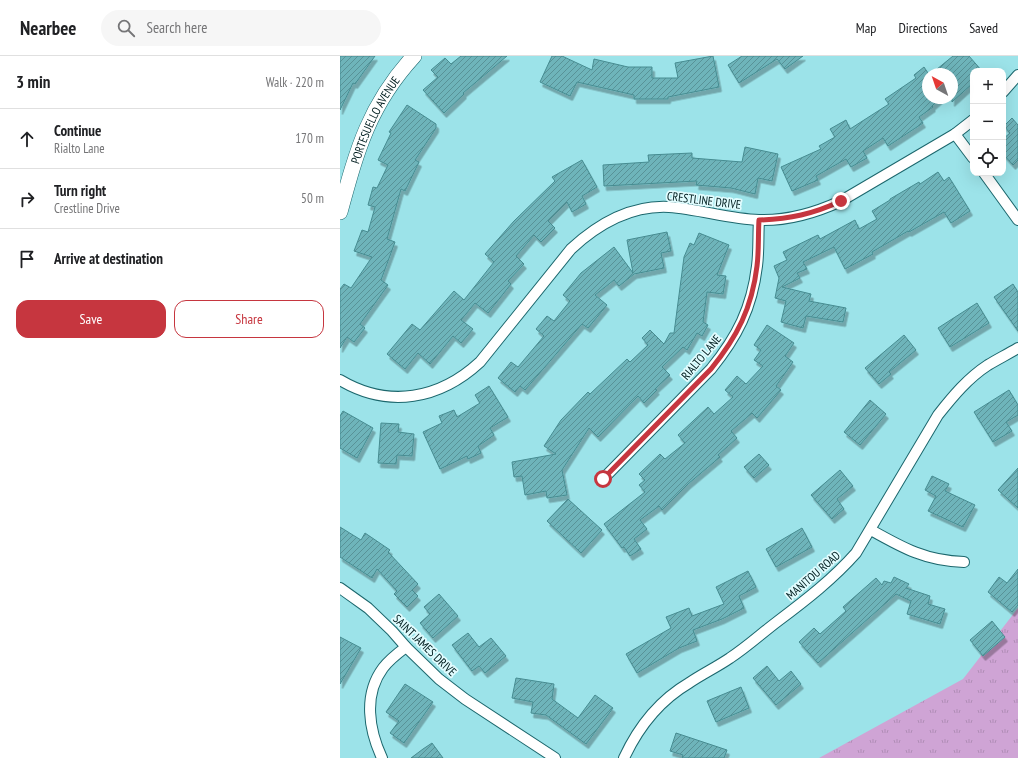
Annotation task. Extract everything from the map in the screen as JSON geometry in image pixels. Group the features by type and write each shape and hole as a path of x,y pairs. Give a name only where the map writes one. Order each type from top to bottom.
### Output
{"street":[{"name":"PORTESUELLO AVENUE","path":"340,212 355,157 372,114 386,90 414,56"},
{"path":"1006,89 1018,75"},
{"name":"CRESTLINE DRIVE","path":"340,380 364,392 395,397 427,393 442,388 456,381 480,362 571,249 586,235 603,224 622,215 642,210 669,207 759,220 779,220 798,217 829,207 876,182 955,134 970,122"},
{"path":"955,134 970,154"},
{"path":"986,176 1018,220"},
{"name":"RIALTO LANE","path":"603,479 711,369 730,345 746,313 754,289 757,265 759,220"},
{"name":"MANITOU ROAD","path":"624,758 638,733 652,714 669,698 688,684 731,658 841,570 856,553 871,530 938,415 953,396 970,379 988,365 1018,348"},
{"path":"871,530 897,545 917,554 950,562 964,562"},
{"name":"SAINT JAMES DRIVE","path":"340,588 368,608 439,679 465,699 555,758"},
{"path":"382,758 375,742 372,730 370,712 371,700 376,682 382,670 406,647"}],"green space":[{"path":"1018,608 1018,758 819,758 963,679"}],"building":[{"path":"340,56 375,56 355,84 353,83 340,110"},
{"path":"461,56 507,56 463,93 464,94 444,113 423,90 438,77 431,70 445,58 451,64"},
{"path":"552,56 562,56 592,70 594,59 628,67 652,67 652,78 678,78 675,63 713,56 719,87 668,97 668,99 634,99 634,95 577,82 570,96 540,82"},
{"path":"742,56 803,56 785,69 777,59 739,83 728,65"},
{"path":"953,56 969,56 979,68 970,68 970,86 958,97 958,68 938,68"},
{"path":"922,69 922,104 934,104 932,106 933,107 919,117 923,123 888,146 883,138 863,151 867,158 851,167 846,159 816,176 818,180 792,191 781,167 821,149 819,146 835,137 830,129 846,120 850,129 889,104 885,99 916,78 914,75"},
{"path":"407,105 436,124 436,128 415,160 419,162 405,191 401,189 387,239 395,242 381,280 388,285 360,324 365,328 354,342 347,337 340,348 340,289 344,284 351,288 372,257 354,251 362,230 368,232 375,207 368,205 373,187 377,188 388,165 378,160 391,133 389,132"},
{"path":"1012,118 1018,125 1018,160 1013,165 1006,157 1006,136 1010,133 1006,128 1006,124"},
{"path":"745,147 778,154 772,181 758,178 755,194 731,188 696,185 697,181 604,186 603,165 649,162 648,155 692,153 692,158 742,162"},
{"path":"582,160 597,187 582,196 586,204 572,212 567,202 548,221 555,228 541,242 534,235 516,256 524,264 508,281 511,284 488,313 475,303 461,320 473,329 461,343 453,336 430,364 418,353 405,369 387,354 412,324 420,330 454,291 464,300 494,262 485,254 514,221 555,181 552,177"},
{"path":"938,172 944,181 949,177 970,211 951,223 944,212 909,232 908,231 872,252 873,254 845,269 834,247 803,262 807,269 797,273 800,278 782,287 811,294 809,301 846,308 843,322 806,316 803,328 781,322 786,301 775,298 779,278 774,266 787,260 783,252 818,235 820,239 855,220 859,229 877,219 872,211"},
{"path":"667,232 671,251 661,253 664,268 634,274 619,286 614,280 595,295 607,305 588,328 582,324 525,390 520,386 515,392 498,378 511,362 518,367 544,336 536,329 547,316 554,321 570,301 563,295 581,273 614,247 633,273 627,240"},
{"path":"699,233 729,245 717,275 726,276 723,294 707,292 703,322 708,325 702,336 697,333 687,350 683,347 662,367 670,375 655,389 657,390 644,403 638,396 598,437 589,428 562,470 567,495 547,498 546,491 525,495 522,476 514,477 512,462 556,454 544,446 561,420 588,392 590,394 627,359 630,362 648,345 642,338 650,330 664,344 670,333 674,333 684,257 690,243 694,245"},
{"path":"1013,284 1018,292 1018,331 994,297"},
{"path":"977,303 989,323 950,347 938,328"},
{"path":"767,325 794,343 785,356 793,362 776,386 781,390 757,418 752,413 731,431 737,438 718,455 720,457 688,484 662,510 659,506 640,520 647,529 634,539 641,549 630,556 604,524 645,492 639,485 645,480 639,474 660,454 665,459 685,443 678,435 708,407 714,414 733,397 725,390 737,376 746,384 763,366 754,360 761,350 754,345"},
{"path":"904,335 916,350 889,372 891,374 879,384 865,368"},
{"path":"489,386 508,417 490,428 494,435 478,446 481,453 468,459 467,456 440,469 423,432 442,423 439,416 454,410 457,417 480,403 475,395"},
{"path":"1009,390 1018,405 1018,415 1006,422 1012,431 993,442 974,412"},
{"path":"870,400 886,414 860,445 844,432"},
{"path":"343,411 373,428 357,458 340,448 340,416"},
{"path":"381,423 399,424 398,432 414,434 412,456 397,455 396,464 378,463"},
{"path":"759,454 769,465 754,478 744,467"},
{"path":"1018,468 1018,508 998,490"},
{"path":"840,470 853,486 837,499 844,509 832,519 811,495"},
{"path":"932,476 949,484 945,491 975,505 963,527 928,511 936,496 925,490"},
{"path":"568,499 602,530 581,553 547,521"},
{"path":"340,527 361,540 365,533 390,550 388,552 418,584 412,590 418,596 407,607 394,594 397,591 377,569 372,578 340,557"},
{"path":"802,528 812,547 776,567 766,549"},
{"path":"1018,569 1018,605 1012,612 988,592 999,577 1007,583"},
{"path":"748,571 756,587 739,596 744,608 722,619 693,630 697,641 679,648 637,673 626,654 671,628 666,617 689,608 692,616 724,604 716,587"},
{"path":"894,577 909,584 906,588 930,596 928,604 945,609 940,624 907,614 911,601 896,594 818,663 799,642 814,628 820,634 846,611 843,607 876,578 882,585 884,581 891,583"},
{"path":"439,594 458,616 433,638 420,623 430,614 424,607"},
{"path":"992,621 1005,637 983,656 970,640"},
{"path":"468,633 479,647 491,638 506,656 485,673 479,666 472,671 452,645"},
{"path":"340,637 361,648 340,684"},
{"path":"767,666 779,681 791,671 801,684 776,705 753,678"},
{"path":"516,678 554,684 552,699 578,718 595,695 613,708 586,744 546,715 531,713 533,702 512,698"},
{"path":"405,684 433,702 404,743 390,733 399,721 386,712"},
{"path":"741,687 749,708 716,722 707,701"},
{"path":"676,733 727,750 724,758 682,758 683,755 670,751"},
{"path":"432,743 443,758 411,758 423,749"}],"route":[{"path":"603,479 711,369 726,350 739,329 754,289 757,265 759,220 779,220 798,217 823,210 841,201"}]}
